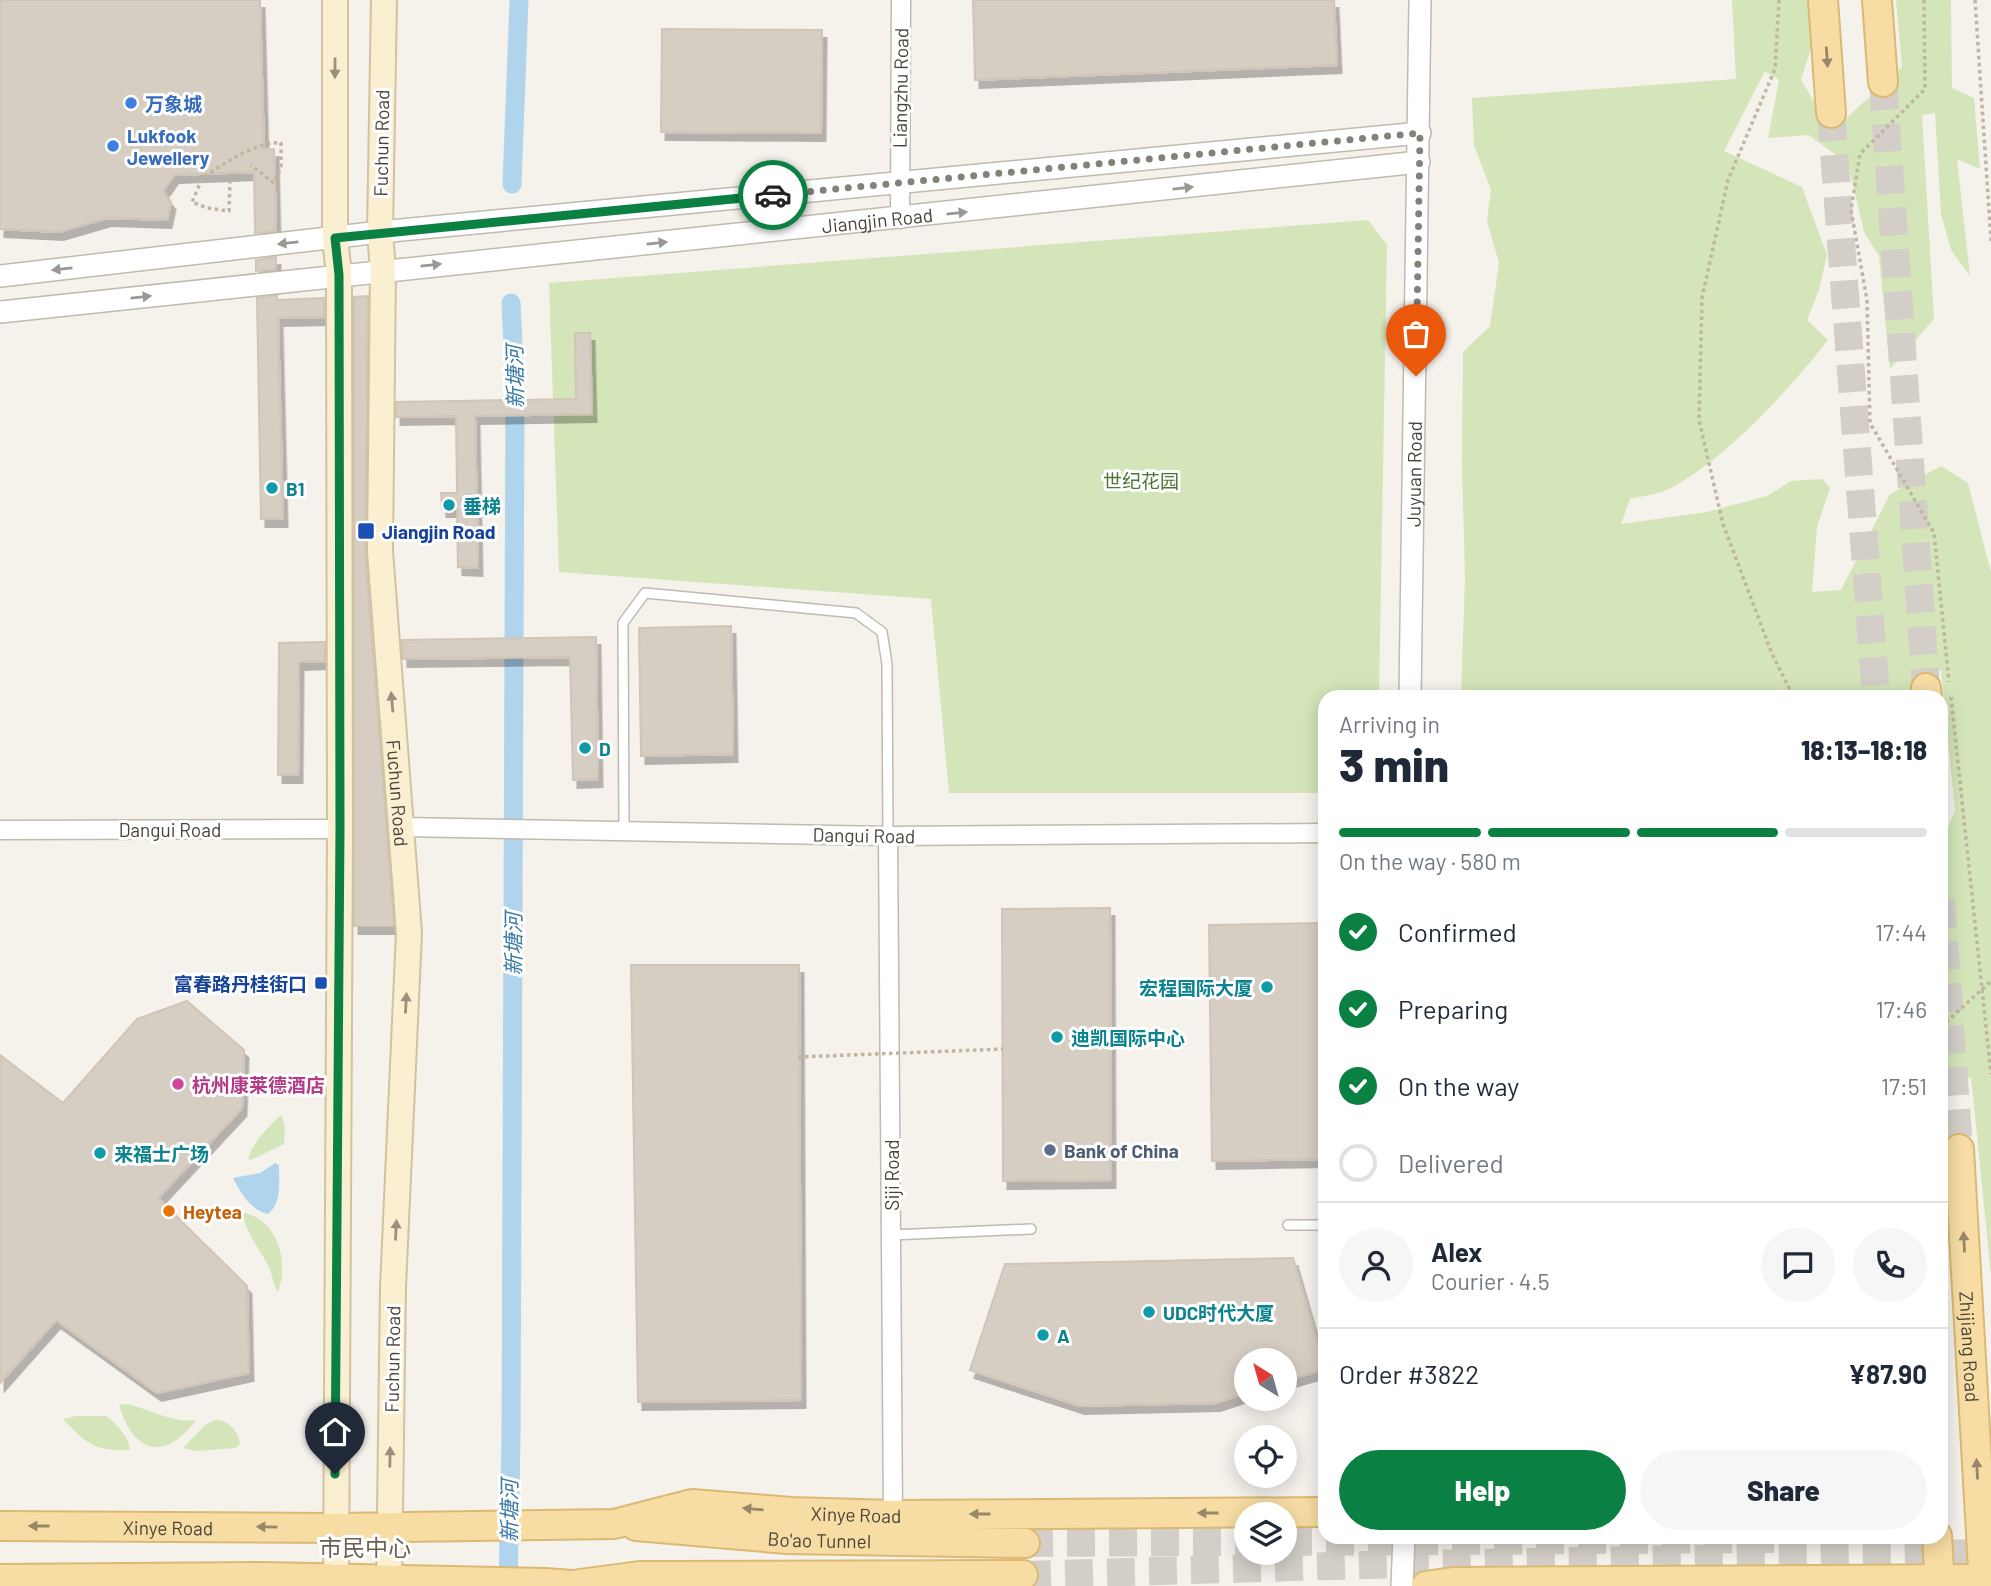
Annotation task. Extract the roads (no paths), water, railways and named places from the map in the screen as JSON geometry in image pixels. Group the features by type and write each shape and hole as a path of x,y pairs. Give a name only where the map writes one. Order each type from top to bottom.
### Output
{"main road":[{"path":"335,0 335,238 339,275 340,829 336,1582"},
{"name":"Fuchun Road","path":"384,0 380,232 383,270 380,551 409,933 393,1287 389,1583"},
{"path":"1823,0 1831,113"},
{"path":"1877,0 1883,82"},
{"name":"Zhijiang Road","path":"1959,1149 1985,1544 1984,1583"},
{"name":"Xinye Road","path":"0,1525 335,1528 614,1524 692,1504 791,1512 893,1515 1318,1512"},
{"name":"Bo'ao Tunnel","path":"614,1524 787,1539 1024,1543"},
{"path":"1948,1534 1985,1544"},
{"path":"1937,1544 1939,1583"},
{"name":"Bo'ao Tunnel","path":"583,1585 640,1576 1023,1575"},
{"path":"0,1579 583,1585"},
{"path":"1426,1586 1452,1582 1984,1583"}],"street":[{"name":"Liangzhu Road","path":"900,219 898,183 901,0"},
{"name":"Juyuan Road","path":"1410,690 1420,0"},
{"name":"Jiangjin Road","path":"0,276 380,232 1420,133"},
{"name":"Jiangjin Road","path":"0,312 383,270 900,219 1419,162"},
{"name":"Dangui Road","path":"402,827 888,836 1318,833"},
{"name":"Dangui Road","path":"0,831 340,829"},
{"name":"Siji Road","path":"888,836 893,1515"},
{"path":"1402,1586 1404,1544"}],"lane":[{"path":"624,831 623,623 645,593 856,613 882,632 887,664 888,836"},
{"path":"1288,1225 1318,1225"},
{"path":"891,1235 1031,1229"}],"water":[{"path":"275,1163 279,1165 279,1192 276,1204 268,1214 252,1205 233,1178 260,1173"}],"waterway":[{"name":"新塘河","path":"512,184 519,0"},
{"name":"新塘河","path":"508,1586 511,1440 515,387 511,303"}],"tunnel":[{"path":"1883,82 1926,688"},
{"path":"1831,113 1876,690"},
{"path":"1948,997 1959,1149"},
{"path":"1025,1543 1234,1542"},
{"path":"1297,1542 1318,1542"},
{"path":"1023,1575 1367,1565 1991,1553"}],"place":[{"name":"万象城","path":"131,103"},
{"name":"Lukfook Jewellery","path":"113,146"},
{"name":"B1","path":"272,488"},
{"name":"垂梯","path":"449,505"},
{"name":"Jiangjin Road","path":"366,531"},
{"name":"D","path":"585,748"},
{"name":"富春路丹桂街口","path":"321,983"},
{"name":"宏程国际大厦","path":"1267,987"},
{"name":"迪凯国际中心","path":"1057,1037"},
{"name":"杭州康莱德酒店","path":"178,1084"},
{"name":"Bank of China","path":"1050,1150"},
{"name":"来福士广场","path":"100,1153"},
{"name":"Heytea","path":"169,1211"},
{"name":"UDC时代大厦","path":"1149,1312"},
{"name":"A","path":"1043,1335"}],"district":[{"name":"市民中心","path":"365,1547"}],"park label":[{"name":"世纪花园","path":"1141,480"}]}
